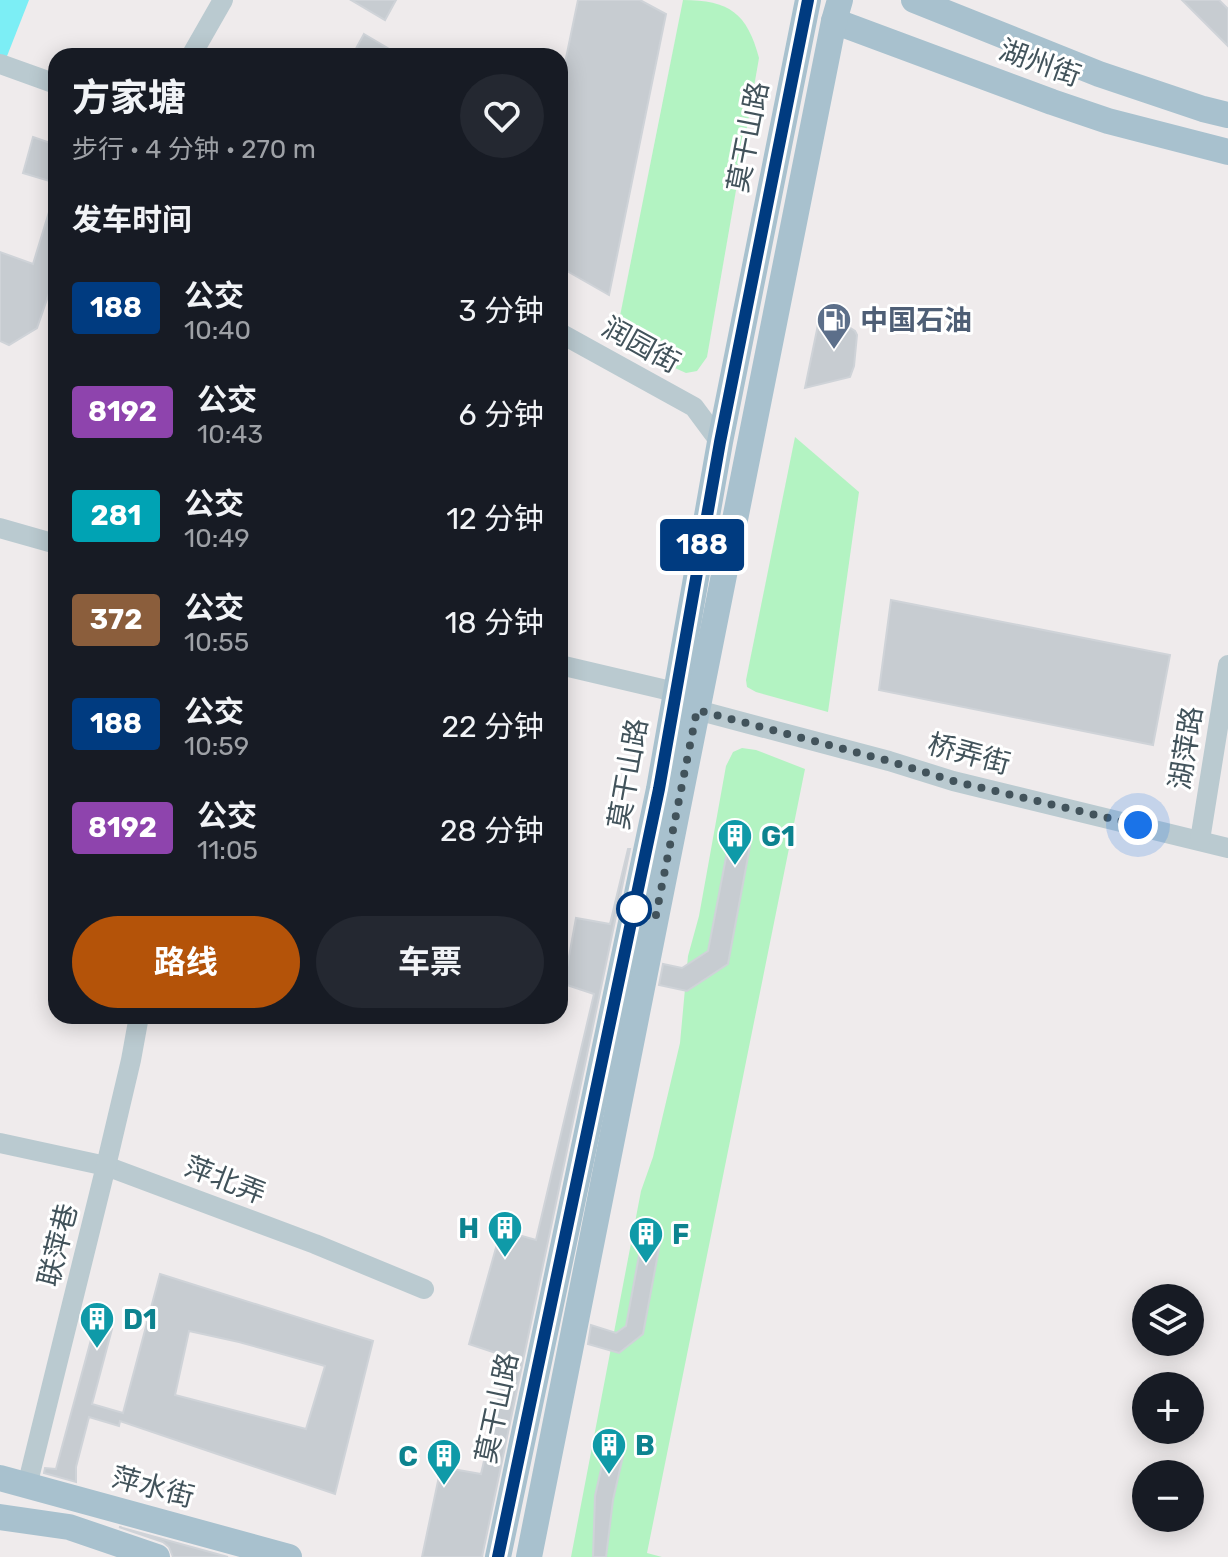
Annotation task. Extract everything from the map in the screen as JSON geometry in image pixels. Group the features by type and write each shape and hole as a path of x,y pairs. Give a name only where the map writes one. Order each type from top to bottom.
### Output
{"main road":[{"name":"莫干山路","path":"498,1557 659,789 720,442 808,0"},
{"name":"湖州街","path":"914,0 1099,74 1228,115"},
{"name":"莫干山路","path":"529,1557 697,710 831,7"},
{"name":"湖州街","path":"831,7 1066,107 1228,152"},
{"name":"萍水街","path":"0,1478 289,1557"},
{"path":"0,1517 69,1527 157,1557"}],"street":[{"path":"196,48 223,0"},
{"path":"6,66 48,81"},
{"name":"润园街","path":"568,337 694,407 720,442"},
{"name":"润园街","path":"694,407 731,390"},
{"path":"0,528 48,542"},
{"name":"湖萍路","path":"1200,840 1228,665"},
{"path":"568,667 675,692"},
{"name":"桥弄街","path":"697,710 953,781 1228,848"},
{"name":"联萍巷","path":"27,1486 138,1024"},
{"name":"萍北弄","path":"0,1143 106,1166 315,1244 424,1289"}],"green space":[{"path":"683,0 713,3 734,12 749,30 759,58 707,357 697,371 686,373 615,341"},
{"path":"795,437 859,492 828,712 756,692 747,687 746,680"},
{"path":"742,748 756,750 805,769 647,1553 662,1557 571,1557 641,1191 653,1157 680,1043 688,956 699,916 726,766 733,752"}],"water":[{"path":"0,0 29,0 0,74"}],"building":[{"path":"351,0 396,0 385,20"},
{"path":"578,0 640,0 666,14 609,295 568,272 568,48"},
{"path":"1182,0 1219,0 1228,9 1228,46"},
{"path":"364,34 388,48 356,48"},
{"path":"33,137 48,142 48,181 23,173"},
{"path":"48,215 48,296 37,328 9,345 0,341 0,252 33,264"},
{"name":"中国石油","path":"830,315 857,335 854,366 850,377 805,388 819,320"},
{"path":"891,600 1170,655 1153,745 879,690"},
{"path":"729,842 750,846 728,964 687,991 659,985 663,964 682,968 708,951"},
{"path":"630,849 482,1557 422,1557 441,1467 481,1474 508,1357 469,1344 501,1230 536,1240 594,994 568,985 568,962 576,918 610,924"},
{"path":"642,1239 660,1243 643,1334 619,1353 588,1344 591,1325 616,1333 626,1326"},
{"path":"160,1274 373,1341 335,1494 120,1421 119,1426 89,1417 76,1467 76,1482 44,1473 45,1468 56,1469 95,1325 112,1329 92,1404 123,1413","holes":["189,1331 325,1366 306,1429 175,1395"]},
{"path":"605,1452 623,1456 613,1500 606,1557 593,1557 595,1496"},
{"path":"119,1527 228,1557 173,1557 163,1542"}],"bus line":[{"name":"188","path":"498,1557 659,789 720,442 808,0"}],"place":[{"name":"中国石油","path":"834,351"},
{"name":"G1","path":"735,867"},
{"name":"H","path":"505,1259"},
{"name":"F","path":"646,1265"},
{"name":"D1","path":"97,1350"},
{"name":"B","path":"609,1476"},
{"name":"C","path":"444,1487"}],"route":[{"path":"634,909 655,920 697,710 953,781 1138,825"}]}
